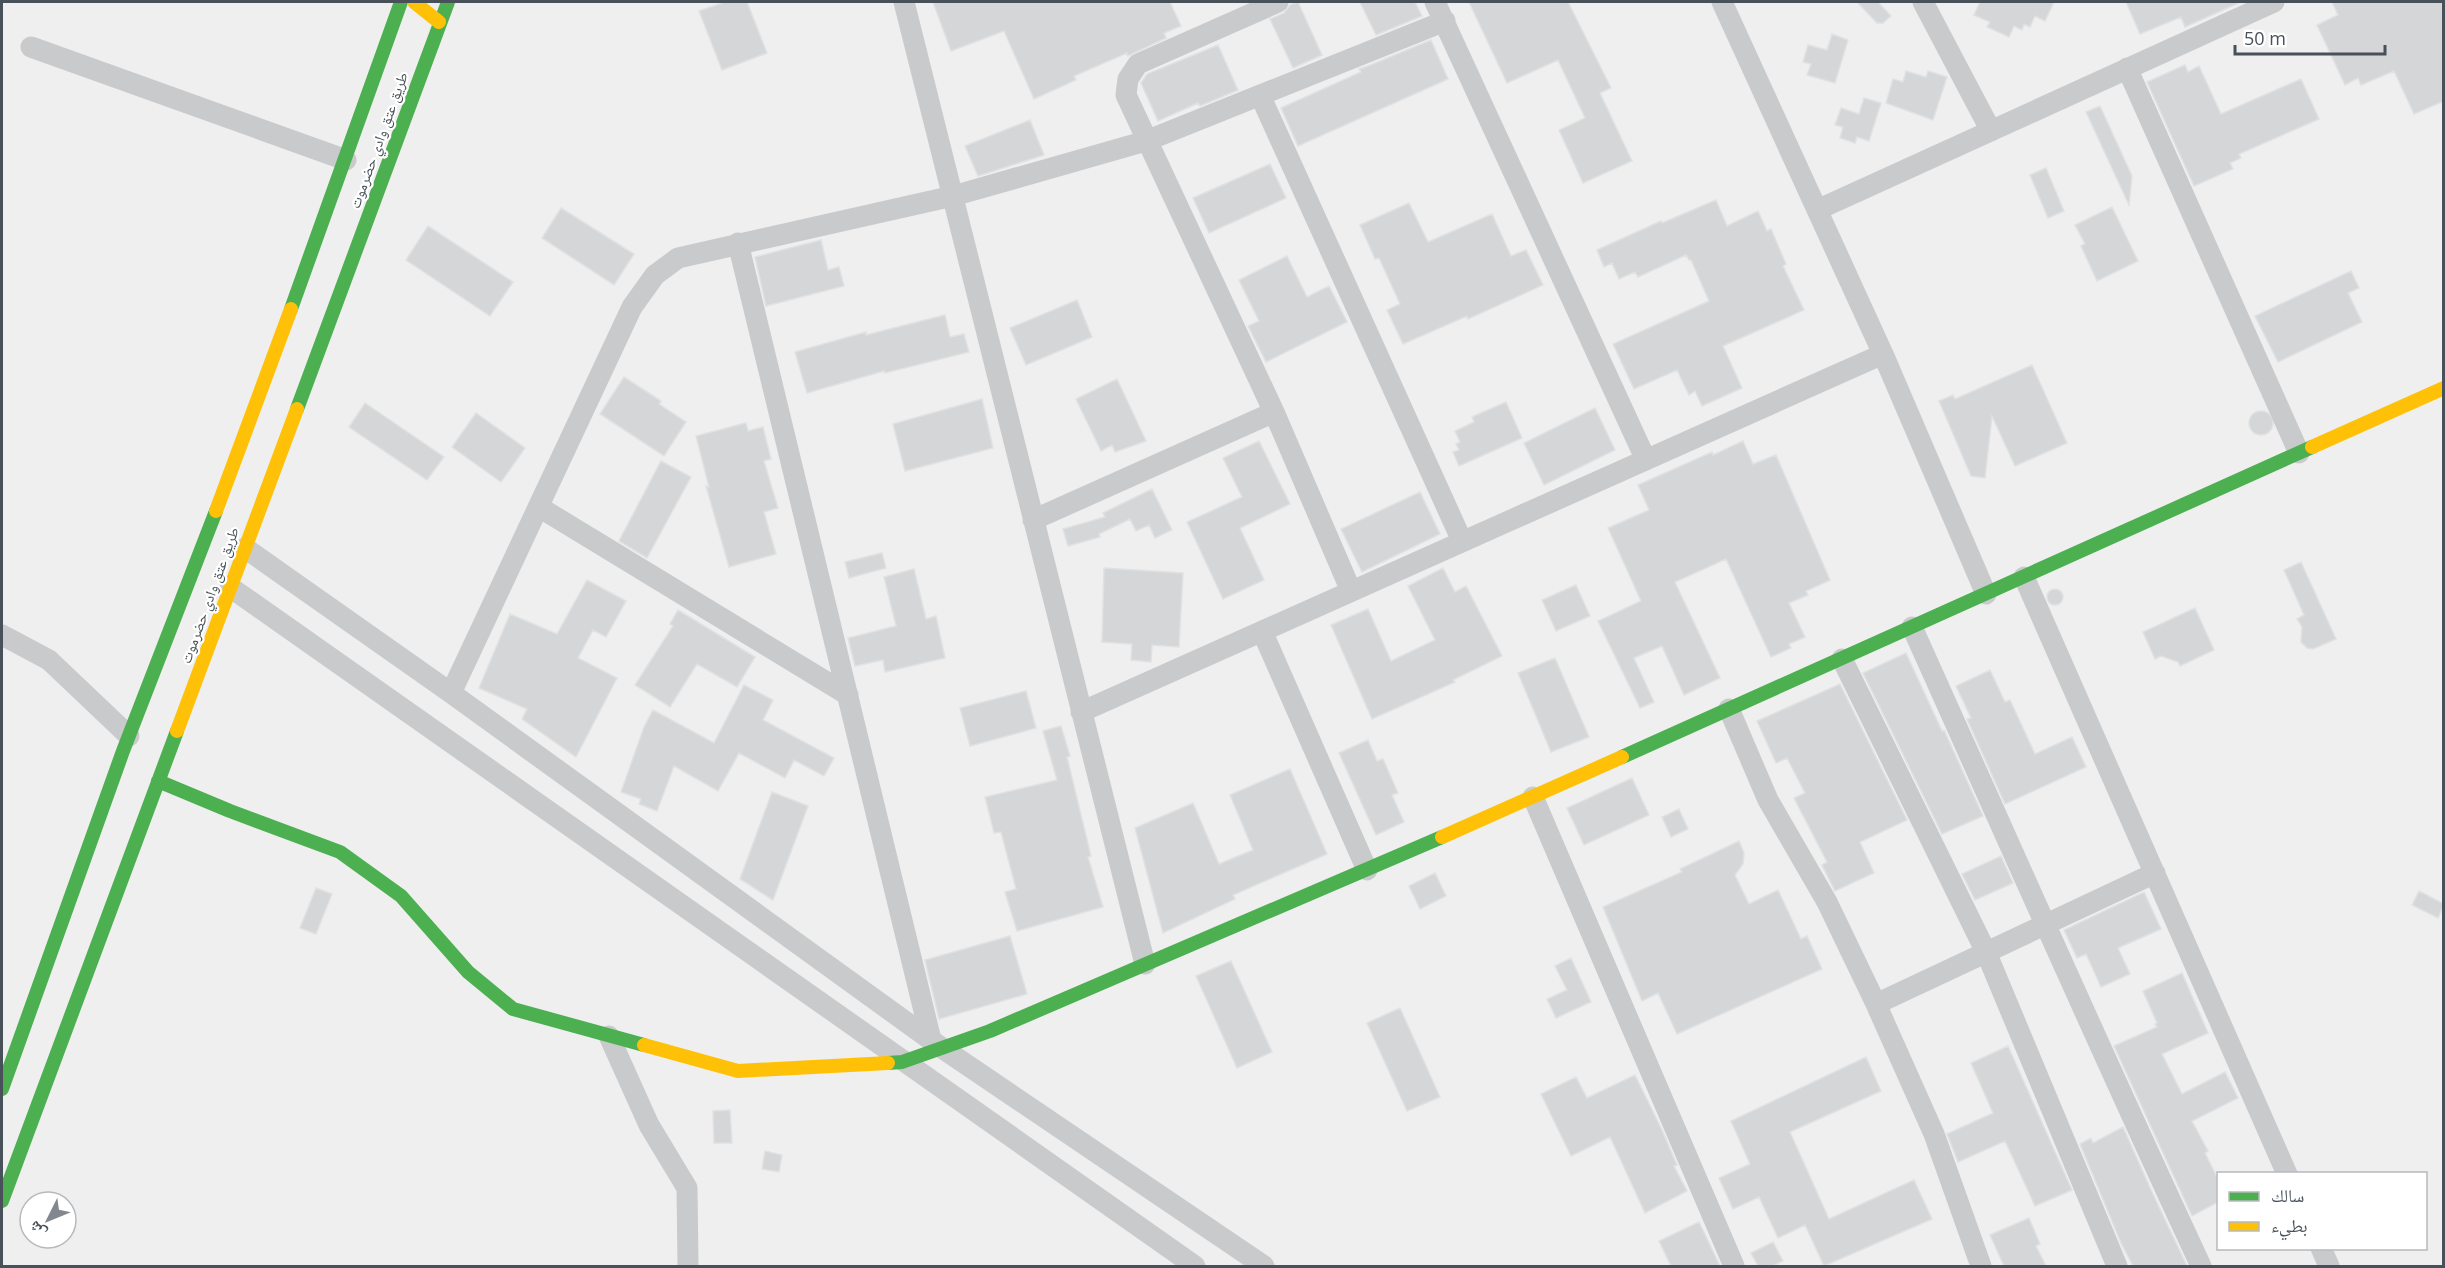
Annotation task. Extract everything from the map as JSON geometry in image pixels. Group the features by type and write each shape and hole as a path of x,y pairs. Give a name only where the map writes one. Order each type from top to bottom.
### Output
{"street":[{"name":"طريق عتق وادي حضرموت","path":"2,1089 137,741 188,587 401,2"},
{"path":"414,2 439,22"},
{"name":"طريق عتق وادي حضرموت","path":"2,1201 448,2"},
{"path":"904,2 1145,964"},
{"path":"1278,2 1138,64 1128,79 1126,95 1274,412 1351,591"},
{"path":"1435,2 1646,460"},
{"path":"1722,2 1883,354 1986,594"},
{"path":"1923,2 1990,131"},
{"path":"1817,210 2274,2"},
{"path":"452,693 632,308 646,285 666,266 678,258 953,196 1146,141 1444,21"},
{"path":"31,47 345,160"},
{"path":"2127,68 2299,453"},
{"path":"1260,95 1462,541"},
{"path":"738,243 936,1044"},
{"path":"1081,712 1883,354"},
{"path":"158,781 230,812 340,852 401,896 468,972 513,1009 738,1071 902,1062 936,1044 990,1031 1367,870 2444,388"},
{"path":"1033,520 1274,412"},
{"path":"539,507 848,695"},
{"path":"244,548 452,693 936,1044 1264,1266"},
{"path":"2024,577 2288,1172"},
{"path":"230,587 1195,1266"},
{"path":"1912,627 2046,924 2094,1037 2201,1266"},
{"path":"1262,631 1367,870"},
{"path":"2,635 49,660 164,765"},
{"path":"1842,659 1986,952 2117,1266"},
{"path":"1729,709 1768,800 1827,902 1934,1134 1981,1266"},
{"path":"158,740 174,739"},
{"path":"1533,797 1734,1266"},
{"path":"1875,1004 2155,873"},
{"path":"609,1036 649,1125 687,1188 688,1266"},
{"path":"2322,1250 2329,1266"}],"building":[{"path":"725,2 747,2 767,53 722,70 699,11"},
{"path":"933,2 1170,2 1181,26 1164,33 1166,38 1128,56 1127,53 1074,76 1076,80 1034,99 1004,31 951,51"},
{"path":"1298,2 1322,55 1293,68 1270,19 1284,13 1290,5"},
{"path":"1360,2 1415,2 1422,16 1376,35"},
{"path":"1469,2 1568,2 1611,88 1600,93 1632,161 1583,183 1559,130 1585,118 1558,60 1507,83"},
{"path":"1857,2 1878,2 1891,16 1883,23 1877,23"},
{"path":"1980,2 2054,2 2045,21 2035,16 2030,27 2024,24 2022,30 2014,26 2009,37 1987,27 1990,22 1974,15"},
{"path":"2126,2 2241,2 2185,27 2181,17 2140,34"},
{"path":"2332,2 2444,2 2444,101 2414,114 2394,71 2361,85 2358,78 2345,85 2317,25 2338,15"},
{"path":"1832,34 1848,40 1835,83 1807,75 1811,64 1803,62 1808,45 1827,50"},
{"path":"1431,40 1448,79 1298,146 1281,108 1361,72 1359,69"},
{"path":"1218,45 1238,90 1200,106 1198,103 1158,121 1141,83 1147,74"},
{"path":"2185,65 2188,72 2199,66 2221,114 2301,79 2319,119 2239,154 2241,158 2230,163 2233,169 2194,186 2147,82"},
{"path":"1906,71 1926,77 1928,71 1947,77 1933,120 1886,103 1893,79 1903,82"},
{"path":"1864,98 1881,103 1869,141 1857,137 1855,143 1840,138 1843,127 1835,125 1841,108 1859,114"},
{"path":"2100,106 2132,176 2129,205 2086,112"},
{"path":"1030,120 1044,155 978,176 965,146"},
{"path":"1270,164 1286,198 1209,233 1193,198"},
{"path":"2046,168 2064,211 2048,218 2030,175"},
{"path":"1716,200 1727,226 1758,211 1767,231 1771,229 1786,264 1783,266 1804,310 1723,346 1742,388 1702,406 1695,391 1689,395 1677,370 1634,389 1613,344 1709,301 1691,260 1686,255 1638,277 1635,272 1619,279 1612,263 1604,267 1597,250 1661,221 1662,223"},
{"path":"1409,203 1428,242 1492,214 1511,256 1526,250 1543,285 1468,319 1467,316 1403,344 1387,310 1400,304 1379,258 1375,259 1360,225"},
{"path":"2112,207 2138,261 2097,281 2081,246 2085,244 2075,225"},
{"path":"561,208 634,254 614,285 542,238"},
{"path":"428,226 513,282 490,316 406,260"},
{"path":"821,240 828,270 839,267 844,286 766,306 755,257"},
{"path":"1287,256 1307,297 1329,286 1347,322 1266,362 1248,326 1259,321 1239,280"},
{"path":"2351,271 2359,288 2348,293 2362,322 2278,362 2255,316"},
{"path":"1077,300 1092,337 1026,365 1010,328"},
{"path":"945,315 950,337 964,334 969,352 885,373 884,371 807,393 795,352 866,332 866,335"},
{"path":"2032,365 2067,443 2015,466 1992,416 1985,478 1971,476 1939,401 1953,395 1955,399"},
{"path":"624,377 661,401 659,404 686,422 664,456 600,414"},
{"path":"1117,379 1146,441 1115,452 1112,445 1101,451 1076,399"},
{"path":"982,399 993,448 905,471 893,424"},
{"path":"1506,402 1522,438 1459,466 1453,452 1459,450 1456,444 1460,442 1455,431 1474,422 1472,417"},
{"path":"365,403 444,457 427,480 349,427"},
{"path":"1595,408 1615,450 1544,485 1524,443"},
{"path":"2261,411 2266,412 2272,418 2272,428 2266,434 2261,435 2256,434 2250,428 2249,423 2250,418 2256,412"},
{"path":"476,413 525,448 501,482 452,447"},
{"path":"746,423 748,431 763,427 771,459 764,461 778,508 764,512 776,554 729,567 706,486 709,487 696,436"},
{"path":"1259,441 1290,504 1240,528 1264,580 1223,599 1187,522 1242,497 1223,458"},
{"path":"1743,441 1753,464 1776,455 1830,580 1806,591 1808,595 1789,603 1805,637 1789,644 1791,648 1771,657 1726,559 1675,582 1720,678 1684,695 1662,646 1634,658 1654,702 1640,708 1598,621 1641,601 1608,528 1649,510 1638,485 1712,452 1713,455"},
{"path":"661,461 691,477 647,558 619,541"},
{"path":"1152,489 1172,530 1155,538 1149,525 1136,531 1130,519 1099,534 1100,537 1068,546 1063,529 1105,517 1103,513"},
{"path":"1420,492 1440,534 1362,572 1341,529"},
{"path":"882,553 886,568 849,578 845,562"},
{"path":"2301,562 2336,639 2313,649 2307,648 2301,642 2302,627 2297,619 2304,615 2284,570"},
{"path":"1104,568 1183,573 1179,647 1152,645 1151,662 1131,660 1132,644 1102,642"},
{"path":"1443,568 1455,592 1466,586 1502,656 1453,680 1455,682 1372,719 1331,625 1368,609 1391,661 1435,640 1408,586"},
{"path":"914,569 926,619 936,616 945,658 885,672 883,660 855,666 848,638 896,626 884,577"},
{"path":"587,580 626,601 606,637 593,630 578,658 617,678 576,757 522,719 527,709 479,688 510,614 557,634"},
{"path":"1576,585 1590,616 1556,631 1542,600"},
{"path":"2052,589 2058,589 2063,597 2061,603 2052,605 2047,600 2047,594"},
{"path":"2195,608 2214,650 2180,666 2178,662 2161,656 2155,659 2143,632"},
{"path":"678,610 755,657 737,687 697,664 670,707 635,685 673,626 670,624"},
{"path":"1906,653 1983,816 1942,834 1863,673"},
{"path":"1555,658 1589,737 1551,752 1518,673"},
{"path":"1990,670 2005,702 2010,700 2035,754 2072,737 2086,767 2005,804 1967,719 1971,718 1956,686"},
{"path":"1840,684 1907,820 1860,842 1874,873 1835,891 1822,865 1827,862 1794,798 1805,793 1787,758 1776,763 1757,721"},
{"path":"744,685 773,700 763,720 834,758 824,776 794,760 785,778 739,753 718,791 674,766 657,811 639,804 641,799 621,792 644,727 653,710 714,743"},
{"path":"1026,691 1036,728 970,746 960,708"},
{"path":"1061,726 1070,756 1067,757 1091,856 1088,857 1103,907 1017,931 1005,892 1016,889 1001,832 994,833 985,797 1057,780 1043,731"},
{"path":"1368,740 1377,761 1383,759 1398,793 1392,795 1404,822 1376,835 1339,753"},
{"path":"1290,769 1327,854 1233,895 1235,899 1163,933 1135,828 1193,803 1219,864 1253,850 1230,795"},
{"path":"1632,778 1649,815 1584,845 1567,808"},
{"path":"772,792 808,806 773,900 740,879"},
{"path":"1679,809 1688,829 1671,837 1662,817"},
{"path":"1739,841 1744,853 1743,864 1735,875 1749,904 1778,890 1801,939 1807,936 1822,969 1677,1034 1658,993 1642,1001 1603,907 1682,872 1680,869"},
{"path":"2001,856 2013,883 1975,900 1962,874"},
{"path":"1435,873 1446,896 1420,909 1409,886"},
{"path":"316,888 332,894 316,934 300,928"},
{"path":"2419,891 2444,904 2438,918 2412,905"},
{"path":"2144,892 2161,929 2118,948 2130,974 2101,987 2086,954 2077,958 2064,930"},
{"path":"1010,936 1027,994 939,1019 925,960"},
{"path":"1571,958 1591,1002 1556,1018 1547,999 1567,990 1555,966"},
{"path":"1231,961 1272,1052 1237,1068 1196,976"},
{"path":"2182,973 2208,1033 2162,1054 2182,1094 2225,1072 2238,1098 2192,1121 2208,1151 2205,1153 2217,1177 2217,1203 2192,1216 2114,1046 2157,1027 2143,991"},
{"path":"1400,1008 1440,1097 1407,1111 1367,1023"},
{"path":"2008,1046 2072,1190 2035,1206 2005,1141 1958,1162 1947,1134 1993,1113 1971,1063"},
{"path":"1866,1057 1881,1091 1790,1132 1829,1219 1914,1180 1932,1219 1824,1266 1805,1225 1778,1238 1759,1197 1733,1209 1719,1178 1750,1164 1731,1121"},
{"path":"1635,1075 1662,1130 1677,1165 1674,1166 1687,1191 1645,1213 1610,1137 1571,1156 1541,1094 1576,1077 1587,1098"},
{"path":"730,1110 732,1143 714,1143 713,1111"},
{"path":"2123,1127 2187,1266 2133,1266 2121,1243 2080,1144 2091,1138 2093,1143"},
{"path":"765,1151 782,1155 779,1172 762,1169"},
{"path":"2029,1218 2040,1244 2036,1246 2046,1266 2004,1266 1990,1235"},
{"path":"1699,1222 1720,1266 1671,1266 1659,1241"},
{"path":"1773,1242 1783,1261 1772,1266 1758,1266 1751,1253"}],"traffic: fast":[{"path":"291,309 401,2"},
{"path":"297,409 448,2"},
{"path":"1622,757 2312,447"},
{"path":"2,1089 123,751 216,511"},
{"path":"2,1201 177,731"},
{"path":"158,781 340,852 401,896 468,972 513,1009 644,1045"},
{"path":"888,1063 902,1062 990,1031 1442,837"}],"traffic: slow":[{"path":"414,2 439,22"},
{"path":"216,511 291,309"},
{"path":"2312,447 2444,388"},
{"path":"177,731 297,409"},
{"path":"1442,837 1622,757"},
{"path":"644,1045 738,1071 888,1063"}]}
